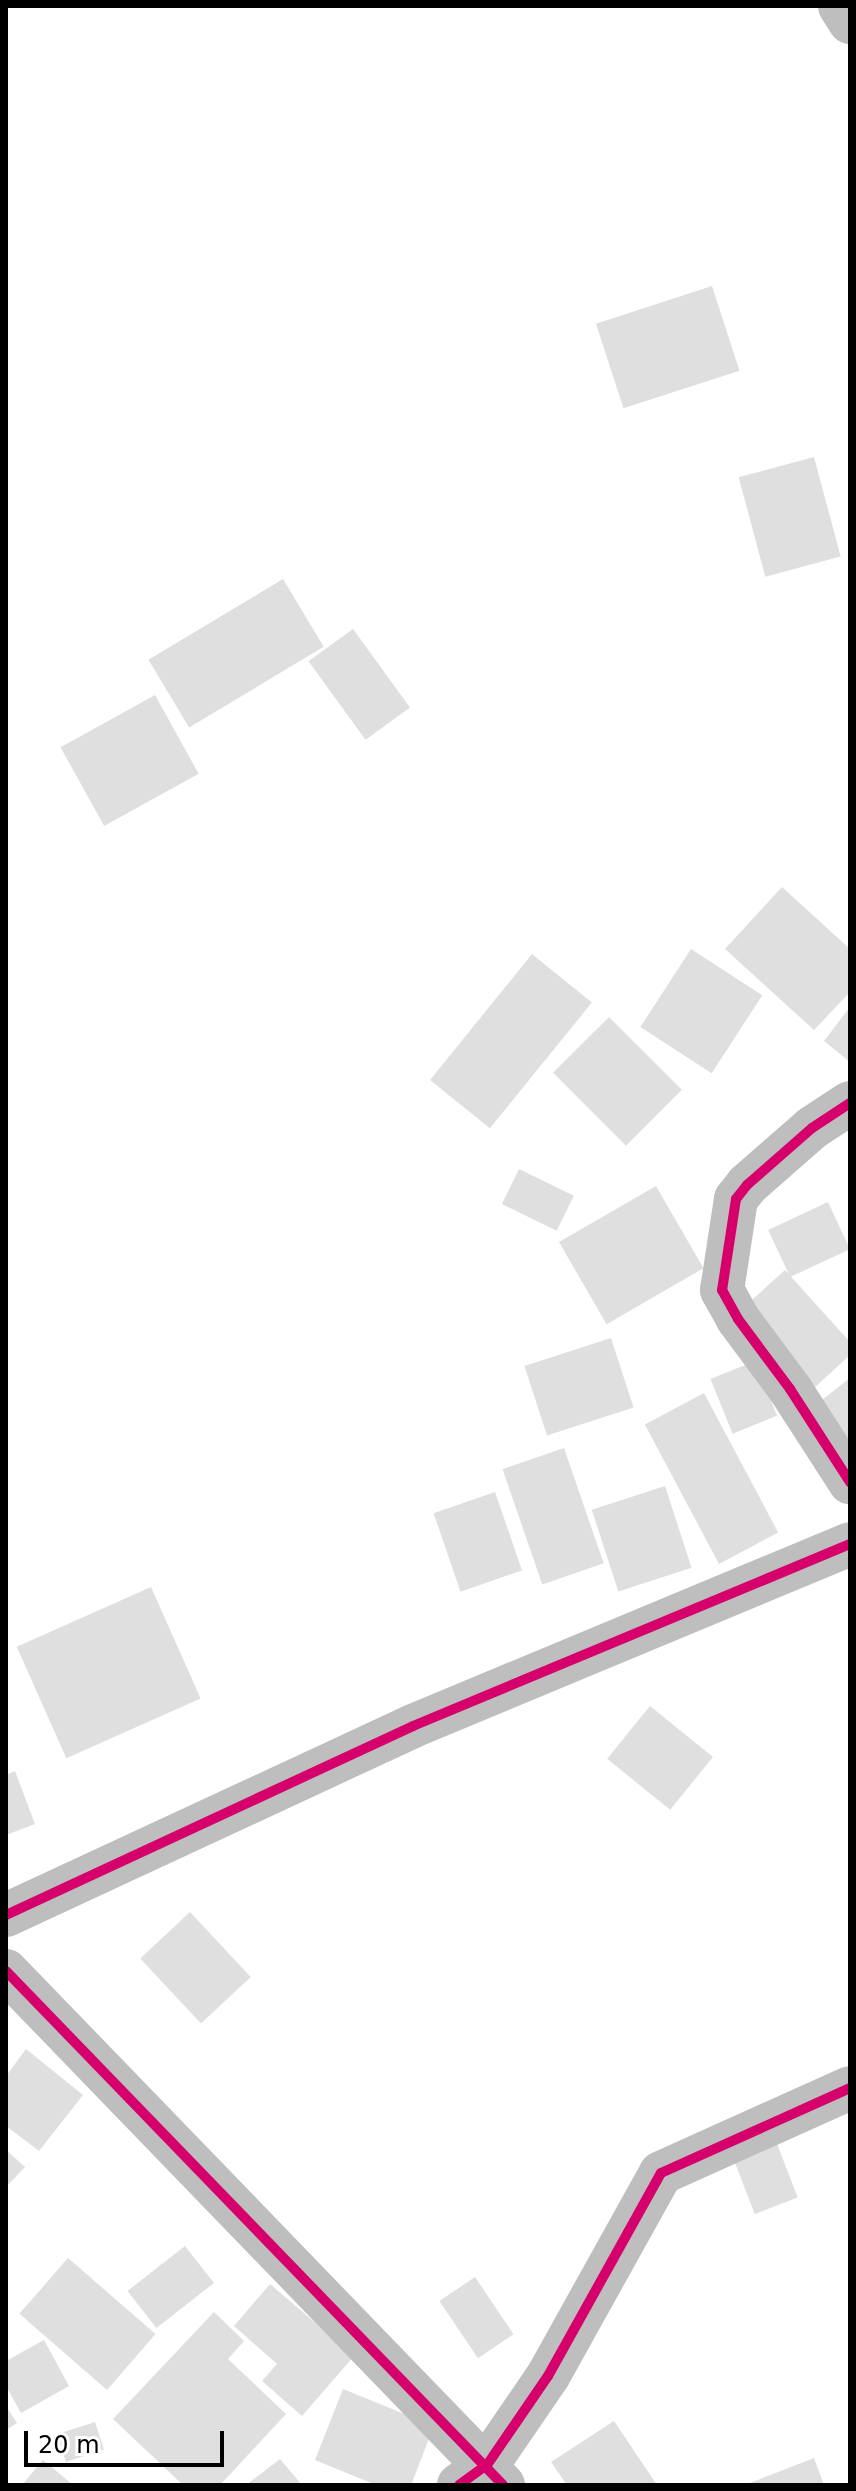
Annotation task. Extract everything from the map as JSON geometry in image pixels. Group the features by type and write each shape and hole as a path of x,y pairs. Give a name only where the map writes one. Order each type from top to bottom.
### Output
{"street":[{"path":"840,6 850,22"},
{"path":"850,1103 812,1128 747,1185 736,1199 722,1290 738,1319 790,1389 850,1482"},
{"path":"6,1915 413,1726 850,1544"},
{"path":"6,1971 483,2478 548,2376 661,2173 850,2088"}],"building":[{"path":"712,286 740,371 623,408 596,324"},
{"path":"814,457 841,556 765,577 739,477"},
{"path":"283,579 324,647 189,728 148,660"},
{"path":"353,629 410,707 366,740 309,661"},
{"path":"155,695 199,774 104,826 61,747"},
{"path":"782,887 850,949 850,992 814,1030 725,949"},
{"path":"691,949 762,995 712,1073 640,1027"},
{"path":"532,954 592,1002 490,1128 430,1080"},
{"path":"850,1007 850,1062 824,1041"},
{"path":"609,1017 682,1090 626,1146 553,1073"},
{"path":"519,1169 574,1196 557,1231 502,1204"},
{"path":"656,1186 704,1268 607,1324 559,1242"},
{"path":"828,1202 850,1249 790,1277 768,1230"},
{"path":"785,1270 850,1342 850,1355 813,1389 742,1309"},
{"path":"611,1338 634,1407 547,1436 524,1366"},
{"path":"755,1361 777,1416 733,1434 710,1379"},
{"path":"850,1378 850,1445 818,1403"},
{"path":"704,1393 778,1533 719,1564 645,1424"},
{"path":"564,1448 604,1563 542,1585 503,1469"},
{"path":"665,1486 692,1568 618,1592 592,1510"},
{"path":"495,1492 522,1570 461,1592 434,1513"},
{"path":"151,1587 201,1698 66,1758 17,1647"},
{"path":"650,1706 713,1757 670,1810 607,1759"},
{"path":"15,1771 35,1824 6,1835 6,1775"},
{"path":"190,1912 251,1977 201,2023 140,1958"},
{"path":"26,2049 83,2095 39,2151 6,2126 6,2076"},
{"path":"774,2136 798,2198 755,2214 731,2152"},
{"path":"6,2150 25,2167 6,2187"},
{"path":"185,2246 214,2283 156,2328 127,2291"},
{"path":"68,2258 156,2334 107,2390 19,2314"},
{"path":"475,2277 514,2334 478,2358 439,2301"},
{"path":"270,2284 354,2356 302,2416 262,2381 277,2364 234,2326"},
{"path":"214,2312 244,2341 228,2359 286,2414 220,2485 183,2485 113,2419"},
{"path":"44,2340 69,2386 21,2413 6,2386 6,2361"},
{"path":"343,2389 434,2426 411,2485 376,2485 315,2460"},
{"path":"6,2406 17,2423 6,2430"},
{"path":"614,2421 657,2485 567,2485 551,2462"},
{"path":"95,2422 104,2450 66,2462 57,2434"},
{"path":"814,2458 824,2485 745,2485"},
{"path":"280,2459 302,2485 246,2485"},
{"path":"43,2460 73,2485 22,2485"}],"cycle path":[{"path":"850,1103 812,1128 747,1185 736,1199 722,1290 738,1319 790,1389 850,1482"},
{"path":"6,1915 413,1726 850,1544"},
{"path":"6,1971 503,2485"},
{"path":"459,2485 487,2465 548,2376 661,2173 850,2088"}]}
